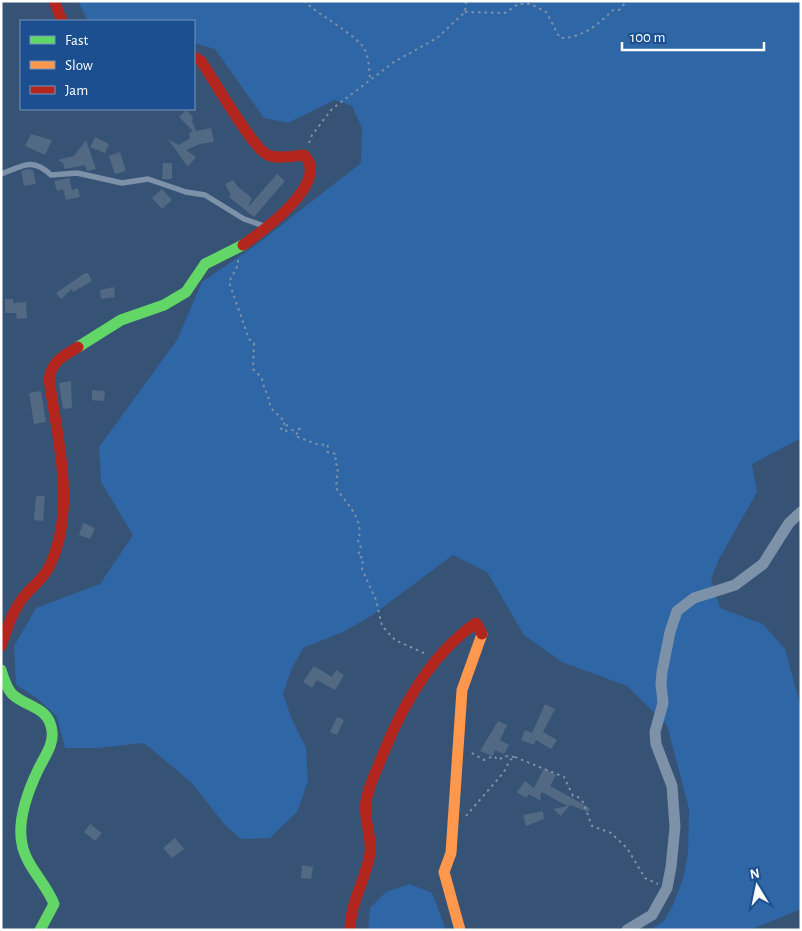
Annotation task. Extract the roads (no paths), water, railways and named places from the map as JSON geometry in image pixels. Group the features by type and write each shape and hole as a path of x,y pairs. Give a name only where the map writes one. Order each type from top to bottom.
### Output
{"main road":[{"path":"54,1 62,20"},
{"path":"1,646 18,605 40,580 52,562 57,542 62,482 49,379 51,368 58,359 121,320 164,305 186,292 205,264 238,248 266,227 305,189 311,172 310,161 304,155 281,157 266,154 255,142 201,61 195,58"},
{"path":"350,930 351,906 364,874 372,843 364,810 368,789 387,746 389,736 413,692 437,659 460,633 476,623 483,635 462,690 458,728 459,746 452,806 451,853 444,872 460,930"},
{"path":"1,670 8,691 15,698 36,705 46,713 52,726 48,754 37,772 27,797 21,835 26,855 36,875 48,888 54,904 40,930"}],"street":[{"path":"627,930 652,915 667,888 671,867 675,827 672,786 656,744 655,732 663,703 662,672 670,632 677,611 694,598 735,585 764,564 789,523 801,512"}],"lane":[{"path":"1,174 30,163 42,167 51,175 77,174 122,183 148,180 186,192 205,195 244,218 266,227"}]}
